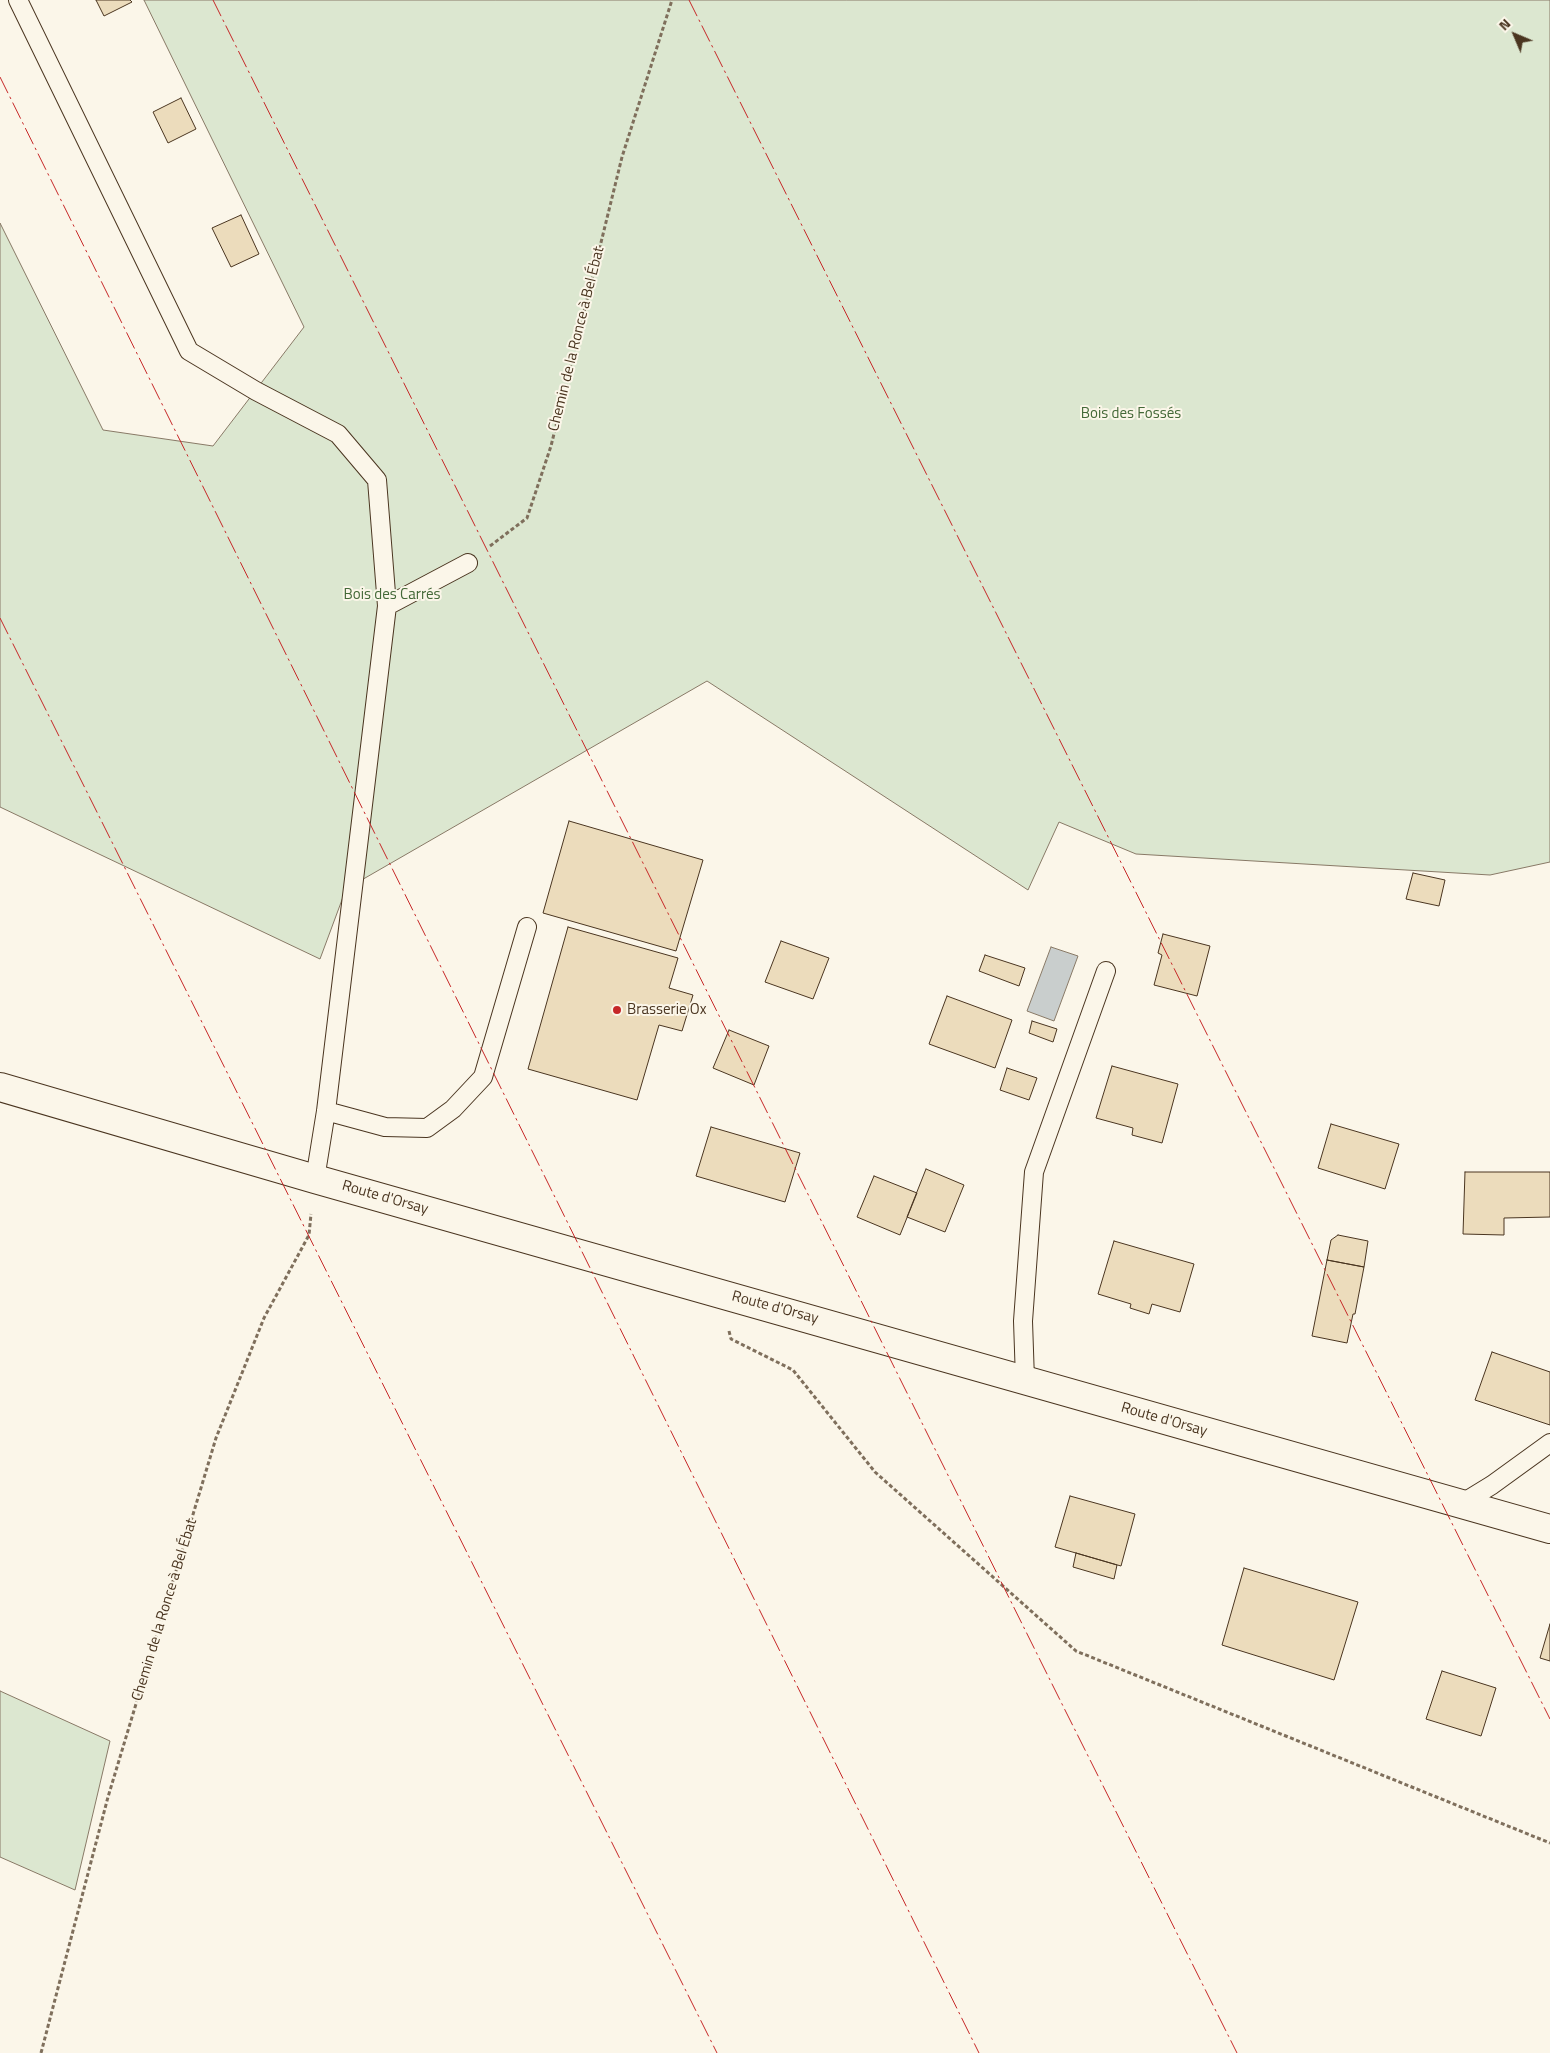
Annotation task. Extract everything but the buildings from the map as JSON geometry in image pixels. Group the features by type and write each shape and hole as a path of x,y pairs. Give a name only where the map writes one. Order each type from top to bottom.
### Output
{"main road":[{"name":"Route d'Orsay","path":"0,1087 316,1179 1550,1529"}],"lane":[{"path":"18,0 189,351 256,391 338,434 377,480 387,606 326,1111 316,1179"},
{"path":"387,606 468,564"},
{"path":"326,1111 386,1127 427,1128 453,1109 483,1078 527,927"},
{"path":"1025,1380 1023,1321 1034,1172 1106,971"},
{"path":"1461,1504 1492,1485 1550,1444"}],"path":[{"name":"Chemin de la Ronce à Bel Ébat","path":"468,564 526,518 551,446 622,157 672,0"},
{"name":"Chemin de la Ronce à Bel Ébat","path":"41,2053 108,1797 216,1438 264,1318 308,1235 316,1179"},
{"path":"716,1292 731,1339 794,1370 875,1472 1076,1651 1550,1843"}],"green space":[{"name":"Bois des Fossés","path":"144,0 1550,0 1550,862 1490,875 1136,854 1059,822 1028,890 707,681 346,889 320,959 0,807 0,223 103,430 213,446 304,327"},
{"path":"0,1691 110,1741 75,1890 0,1857"}],"shaded area":[{"path":"1051,947 1078,956 1054,1021 1027,1011"}],"power":[{"path":"213,0 1237,2053"},
{"path":"689,0 1550,1719"},
{"path":"0,77 979,2053"},
{"path":"0,618 717,2053"}],"place":[{"name":"Brasserie Ox","path":"617,1010"}],"park label":[{"name":"Bois des Carrés","path":"392,595"}]}
